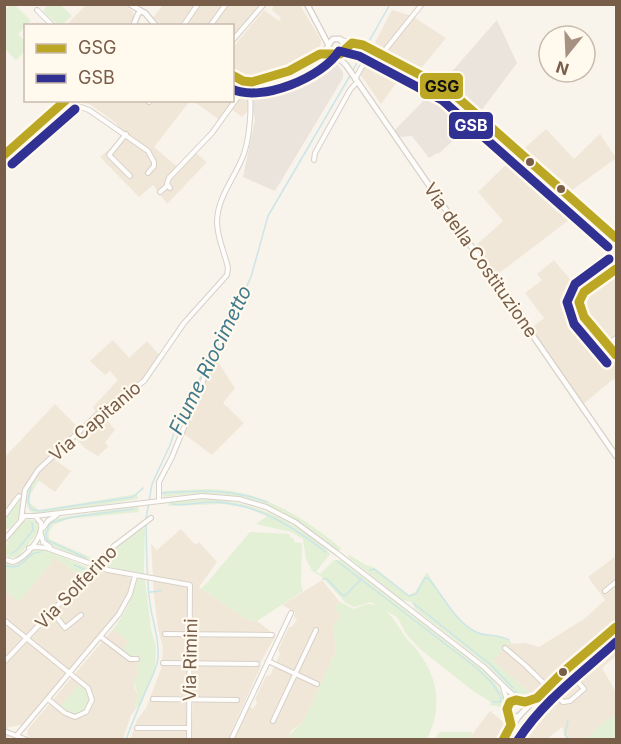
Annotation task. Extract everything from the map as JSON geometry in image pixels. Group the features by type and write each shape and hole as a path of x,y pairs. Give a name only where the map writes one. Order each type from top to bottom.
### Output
{"main road":[{"path":"307,4 333,54"},
{"path":"139,12 153,24"},
{"path":"320,54 343,51 344,44 322,30"},
{"path":"234,76 249,82 290,71 320,54 332,40 339,39"},
{"name":"Via della Costituzione","path":"343,51 347,67"},
{"name":"Via della Costituzione","path":"333,54 347,67 616,456"},
{"path":"4,155 66,102"},
{"path":"502,740 519,716 547,687 616,627"},
{"path":"510,729 512,716 508,711 508,704 513,700 530,702 537,698"},
{"path":"520,701 524,711"},
{"path":"512,716 519,716"}],"street":[{"path":"184,24 198,4"},
{"path":"211,24 226,4"},
{"path":"234,39 264,4"},
{"path":"382,54 422,4"},
{"path":"37,10 50,24"},
{"path":"339,39 372,49 456,96 616,238"},
{"path":"343,51 352,43"},
{"path":"314,160 315,153 372,49"},
{"path":"160,192 169,187 169,178 212,133 249,82"},
{"name":"Via Capitanio","path":"21,520 27,484 38,470 98,414 144,381 184,323 227,275 228,268 217,222 222,199 245,150 250,105 249,82"},
{"path":"69,102 89,110 126,134 152,156 154,166 148,173"},
{"path":"126,134 109,155 130,176"},
{"path":"616,269 584,292 579,300 584,317 616,355"},
{"path":"608,345 616,338"},
{"path":"156,501 159,482 172,457 205,376 216,360"},
{"path":"4,516 19,496"},
{"path":"4,540 26,516 202,496 258,504 283,515 323,542 484,667 520,701"},
{"path":"17,735 123,609 135,576 94,566 53,549 43,542 40,521 26,509 23,501"},
{"path":"42,528 60,513"},
{"name":"Via Solferino","path":"4,662 114,546 152,518"},
{"path":"4,531 12,530"},
{"path":"4,559 16,561 41,534"},
{"path":"29,548 53,549"},
{"name":"Via Rimini","path":"135,576 190,586 189,740"},
{"path":"605,591 616,582"},
{"path":"52,611 65,628 81,615"},
{"path":"231,740 291,614"},
{"path":"4,620 91,692 92,700 89,710 83,715 71,716 48,699"},
{"path":"273,720 316,630"},
{"path":"165,634 272,635"},
{"path":"101,637 130,659 137,659"},
{"path":"505,648 563,702 570,701 584,689 567,669"},
{"path":"268,661 317,684"},
{"path":"163,663 257,664"},
{"path":"499,681 508,704"},
{"path":"153,699 237,700"},
{"path":"137,728 189,728"},
{"path":"4,731 27,740"}],"shaded area":[{"path":"163,4 195,5 181,24 161,24 153,18"},
{"path":"86,5 125,5 133,12 134,18 129,24 67,24"},
{"path":"201,5 224,5 210,24 187,24"},
{"path":"228,5 261,5 234,37 234,24 214,24"},
{"path":"274,5 300,5 321,40 320,49 302,61 281,70 258,78 244,78 234,72 234,46 264,10 279,21 281,18 272,10"},
{"path":"392,10 412,16 446,38 417,73 372,48"},
{"path":"497,20 517,63 478,115 440,85"},
{"path":"326,55 330,55 343,72 343,78 275,191 243,177 255,120 252,86 296,73"},
{"path":"372,55 405,71 381,104 360,74"},
{"path":"234,80 247,87 248,111 242,117 230,108 220,120 194,102 234,102"},
{"path":"435,89 461,107 475,121 438,154 429,158 412,136 399,137 395,130"},
{"path":"83,102 189,102 154,147 180,169 196,153 207,162 167,204 153,185 139,197 100,157 125,137 116,123"},
{"path":"546,129 574,159 600,134 616,158 567,194 520,152"},
{"path":"517,154 581,211 494,277 473,248 503,221 478,192"},
{"path":"554,260 582,294 575,298 574,304 581,317 616,360 616,379 582,405 530,329 544,318 525,293 542,280 537,274"},
{"path":"616,274 616,340 608,345 586,316 582,300 591,290"},
{"path":"113,340 129,358 147,341 161,357 142,385 104,416 115,430 105,442 108,447 98,456 76,439 55,460 71,471 55,492 34,477 26,496 21,496 5,519 5,457 55,404 82,432 97,415 93,407 118,380 110,371 105,375 90,361"},
{"path":"216,359 235,388 223,403 244,423 212,455 180,431"},
{"path":"181,529 195,545 199,542 217,562 199,587 248,620 257,621 273,633 193,632 193,592 189,591 188,661 162,665 187,666 187,696 152,697 186,701 187,726 136,726 135,729 186,730 187,739 130,740 137,720 146,708 161,669 163,649 154,596 151,544 157,550"},
{"path":"616,556 616,623 535,697 492,660 508,644 525,643 539,647 584,619 605,600 588,577"},
{"path":"56,557 82,579 96,569 129,577 132,582 116,616 30,720 21,725 9,727 5,731 11,740 4,739 4,590 19,601"},
{"path":"322,580 340,602 334,608 341,615 334,635 336,651 304,721 291,731 289,735 294,739 234,740 249,707 253,709 257,703 255,699 280,654 278,650 289,627 293,626 297,619 294,617 295,612 282,605"},
{"path":"113,629 128,641 134,658 136,655 141,659 134,686 138,695 136,709 131,715 123,739 30,738 27,734 28,729"},
{"path":"616,634 616,656 602,668 616,692 616,715 604,722 586,739 566,739 562,727 547,739 507,740 550,691"},
{"path":"193,636 275,637 260,663 193,662"},
{"path":"193,665 261,666 228,739 191,740 193,701 238,702 240,699 192,697"},
{"path":"490,711 508,726 500,739 468,740"}],"green space":[{"path":"11,4 15,5 31,21 24,24 24,28 18,34 24,41 24,52 16,60 5,49 5,10"},
{"path":"47,5 61,5 72,16 63,24 57,24 43,12"},
{"path":"34,477 39,480 30,495 30,503 39,510 137,494 138,499 39,515 31,512 26,503 27,490"},
{"path":"208,489 246,494 280,507 312,526 342,549 338,550 295,520 257,501 216,494 163,497 163,491"},
{"path":"21,496 19,517 11,528 6,529 5,519"},
{"path":"206,499 257,508 281,518 311,537 330,554 316,572 320,574 334,560 341,560 490,675 505,697 504,706 490,705 491,702 473,691 420,649 406,634 398,618 371,602 354,607 346,603 322,577 312,571 306,559 303,539 291,532 256,524 267,516 247,508 223,504 168,506 169,502"},
{"path":"138,506 139,512 68,519 53,525 49,539 99,561 97,562 68,554 43,537 46,525 57,518"},
{"path":"29,519 37,522 39,531 18,557 9,558 5,554 9,539 20,525"},
{"path":"145,526 144,571 151,629 156,647 155,669 140,705 136,709 138,695 134,681 141,659 136,655 134,658 123,650 128,641 113,629 129,603 139,574 100,562 111,550"},
{"path":"250,532 290,534 294,542 302,543 301,585 303,591 257,621 248,620 201,588"},
{"path":"36,549 48,551 87,567 89,570 82,579 56,557 19,602 5,590 5,562 18,563"},
{"path":"348,554 375,568 409,595 415,592 427,572 463,623 478,633 500,636 512,643 508,644 493,661 535,697 526,700 518,696 487,665 415,609 412,602 402,600 349,558"},
{"path":"340,602 354,609 367,604 381,607 391,616 426,663 436,695 435,717 427,739 294,740 289,735 304,721 336,651 333,627 341,615 334,608"},
{"path":"79,685 89,693 89,703 83,712 72,714 61,706"},
{"path":"616,715 616,739 586,739 604,722"},
{"path":"439,732 473,733 468,739 435,739"}],"waterway":[{"name":"Fiume Riocimetto","path":"353,70 390,4"},
{"name":"Fiume Riocimetto","path":"146,519 152,484 176,427 209,360 224,336 251,277 268,216 351,74"},
{"path":"31,486 28,501 31,509 39,511 133,497 143,488"},
{"path":"161,493 215,492 241,495 267,502"},
{"path":"172,504 217,502 248,508 288,526 326,552"},
{"path":"86,558 47,540 46,534 50,523 72,517 134,509"},
{"path":"11,554 33,530 32,523"},
{"name":"Fiume Riocimetto","path":"126,740 158,658 147,573 146,524"},
{"path":"4,565 17,566 31,555 41,552"},
{"path":"337,561 478,669 500,695"},
{"path":"74,565 84,569"},
{"path":"370,570 374,569 409,596 416,594 425,578 428,578 456,615 469,628 509,640"},
{"path":"323,579 327,579 345,596 362,578"},
{"path":"150,592 161,591"},
{"path":"413,603 491,665 513,688"},
{"path":"515,691 528,697"},
{"path":"492,702 500,702 501,697"},
{"path":"568,720 565,735 570,740"}],"transit line":[{"name":"GSG","path":"234,76 243,81 252,82 289,71 320,54 340,54 352,43 363,45 449,90 616,238"},
{"name":"GSB","path":"234,90 259,93 274,90 320,70 339,51 359,56 442,100 608,247"},
{"name":"GSG","path":"4,155 64,102"},
{"name":"GSB","path":"12,164 75,109"},
{"name":"GSB","path":"607,363 574,324 567,302 575,284 609,259"},
{"name":"GSG","path":"616,269 584,292 579,302 584,317 616,355"},
{"name":"GSG","path":"503,740 511,725 507,709 510,702 516,700 525,702 537,698 562,673 616,627"},
{"name":"GSB","path":"518,740 551,700 616,642"}]}
